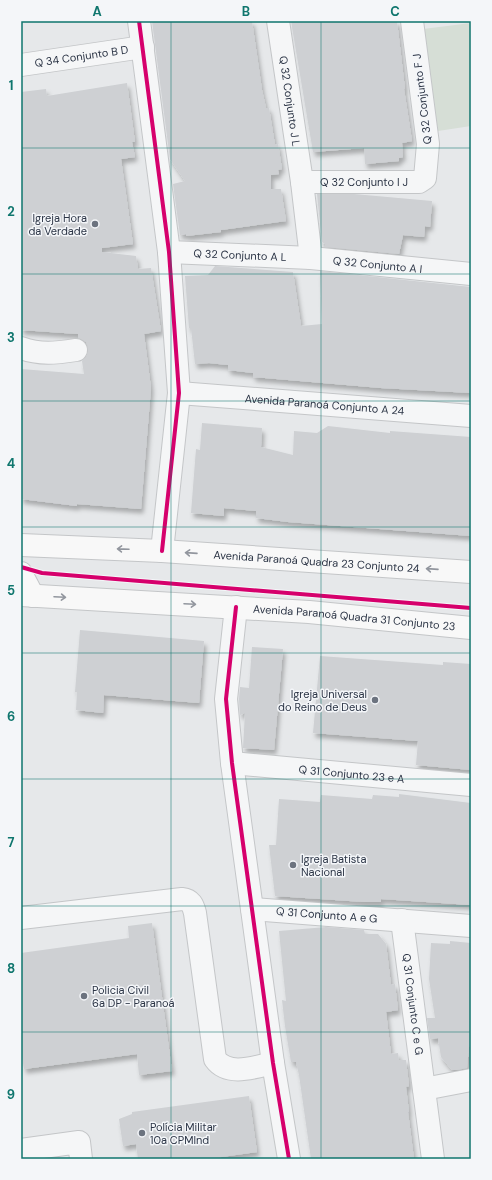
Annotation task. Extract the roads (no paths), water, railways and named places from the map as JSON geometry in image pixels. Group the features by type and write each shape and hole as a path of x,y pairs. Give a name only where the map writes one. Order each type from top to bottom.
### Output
{"street":[{"path":"139,21 169,252 179,393 162,551"},
{"name":"Q 32 Conjunto J L","path":"278,21 302,182 311,258"},
{"name":"Q 32 Conjunto F J","path":"412,21 428,144 425,178"},
{"name":"Q 34 Conjunto B D","path":"21,65 143,47"},
{"name":"Q 32 Conjunto I J","path":"302,182 419,182 425,178"},
{"name":"Q 32 Conjunto A L","path":"169,252 311,258"},
{"name":"Q 32 Conjunto A I","path":"311,258 471,274"},
{"path":"21,348 32,352 50,354 76,350"},
{"name":"Avenida Paranoá Conjunto A 24","path":"179,393 471,416"},
{"name":"Avenida Paranoá Quadra 23 Conjunto 24","path":"26,550 162,551 471,572"},
{"path":"21,573 27,595"},
{"name":"Avenida Paranoá Quadra 31 Conjunto 23","path":"27,595 309,612 471,628"},
{"path":"236,607 226,699 232,763 273,1063 289,1159"},
{"name":"Q 31 Conjunto 23 e A","path":"232,763 471,785"},
{"path":"21,918 182,899 188,900 195,913 215,1059 219,1065 232,1070 273,1063"},
{"name":"Q 31 Conjunto A e G","path":"252,909 471,926"},
{"name":"Q 31 Conjunto C e G","path":"402,920 433,1159"},
{"path":"424,1089 471,1080"},
{"path":"21,1150 79,1142 81,1159"}],"place":[{"name":"Igreja Hora da Verdade","path":"95,224"},
{"name":"Igreja Universal do Reino de Deus","path":"375,700"},
{"name":"Igreja Batista Nacional","path":"293,865"},
{"name":"Policia Civil 6a DP - Paranoá","path":"84,996"},
{"name":"Polícia Militar 10a CPMInd","path":"142,1133"}]}
